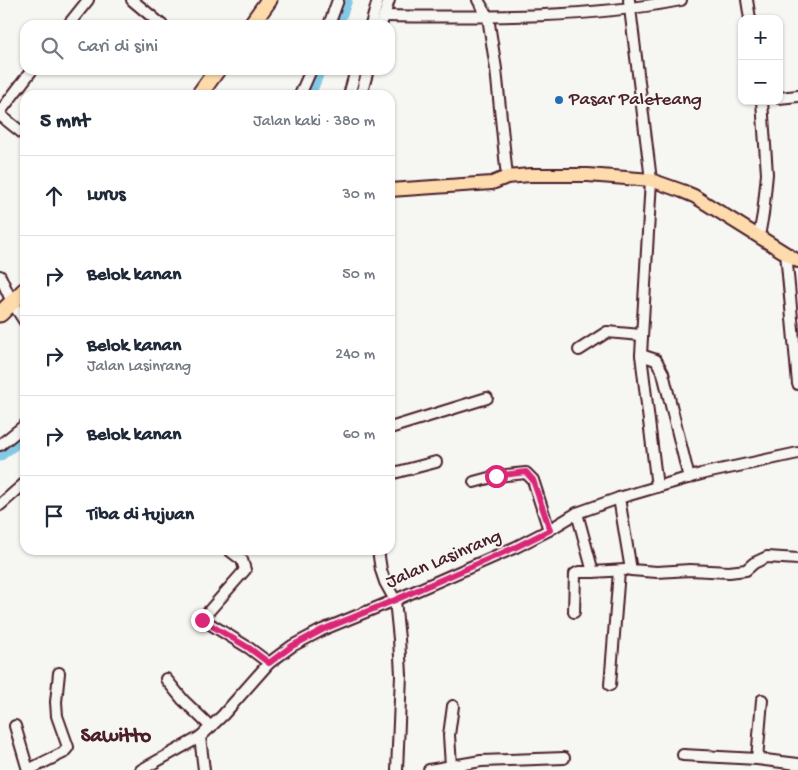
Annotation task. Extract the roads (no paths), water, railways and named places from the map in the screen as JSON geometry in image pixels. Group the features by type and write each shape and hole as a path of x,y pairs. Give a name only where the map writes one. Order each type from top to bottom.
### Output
{"highway":[{"path":"255,20 269,0"},
{"path":"203,90 213,75"},
{"path":"0,314 20,295"}],"main road":[{"path":"395,190 492,183 507,177 530,175 588,175 651,180 688,193 798,261"}],"street":[{"path":"72,20 88,0"},
{"path":"132,0 156,20"},
{"path":"331,20 338,0"},
{"path":"372,20 378,0"},
{"path":"382,20 389,0"},
{"path":"478,0 488,17 496,69 507,177"},
{"path":"395,21 488,17 679,0"},
{"path":"747,0 749,15"},
{"path":"630,5 651,180 641,356 656,487"},
{"path":"20,131 0,113 28,75"},
{"path":"302,90 309,75"},
{"path":"350,90 355,75"},
{"path":"362,90 366,75"},
{"path":"783,98 798,96"},
{"path":"759,236 767,174 762,105"},
{"path":"786,253 798,384"},
{"path":"0,276 20,314"},
{"path":"579,350 607,332 641,335"},
{"path":"641,356 656,360 663,372 689,478"},
{"path":"395,426 487,398"},
{"path":"0,445 20,429"},
{"name":"Jalan Lasinrang","path":"141,770 159,766 200,737 269,663 306,638 516,547 550,530 577,513 619,498 730,466 798,453"},
{"path":"395,473 436,462"},
{"path":"474,482 496,476 526,472 533,480 550,530"},
{"path":"0,505 20,487"},
{"path":"619,498 631,570"},
{"path":"577,513 593,572"},
{"path":"236,555 242,560 245,570 202,620 254,651 269,663"},
{"path":"379,555 385,582 395,600 399,639 401,675 397,770"},
{"path":"574,612 575,574 579,572 690,570 729,572 746,570 754,563 767,557 798,559"},
{"path":"610,685 619,571"},
{"path":"15,726 28,770 63,753 68,746 57,716 56,702 59,673"},
{"path":"166,680 183,700 211,727"},
{"path":"758,760 762,700"},
{"path":"451,766 448,735 453,706"},
{"path":"200,737 204,770"},
{"path":"683,755 798,764"},
{"path":"429,770 481,761 564,758"}],"waterway":[{"path":"341,20 348,0"},
{"path":"313,90 319,75"},
{"path":"0,457 20,442"}],"place":[{"name":"Pasar Paleteang","path":"559,100"}],"district":[{"name":"Sawitto","path":"116,737"}]}
